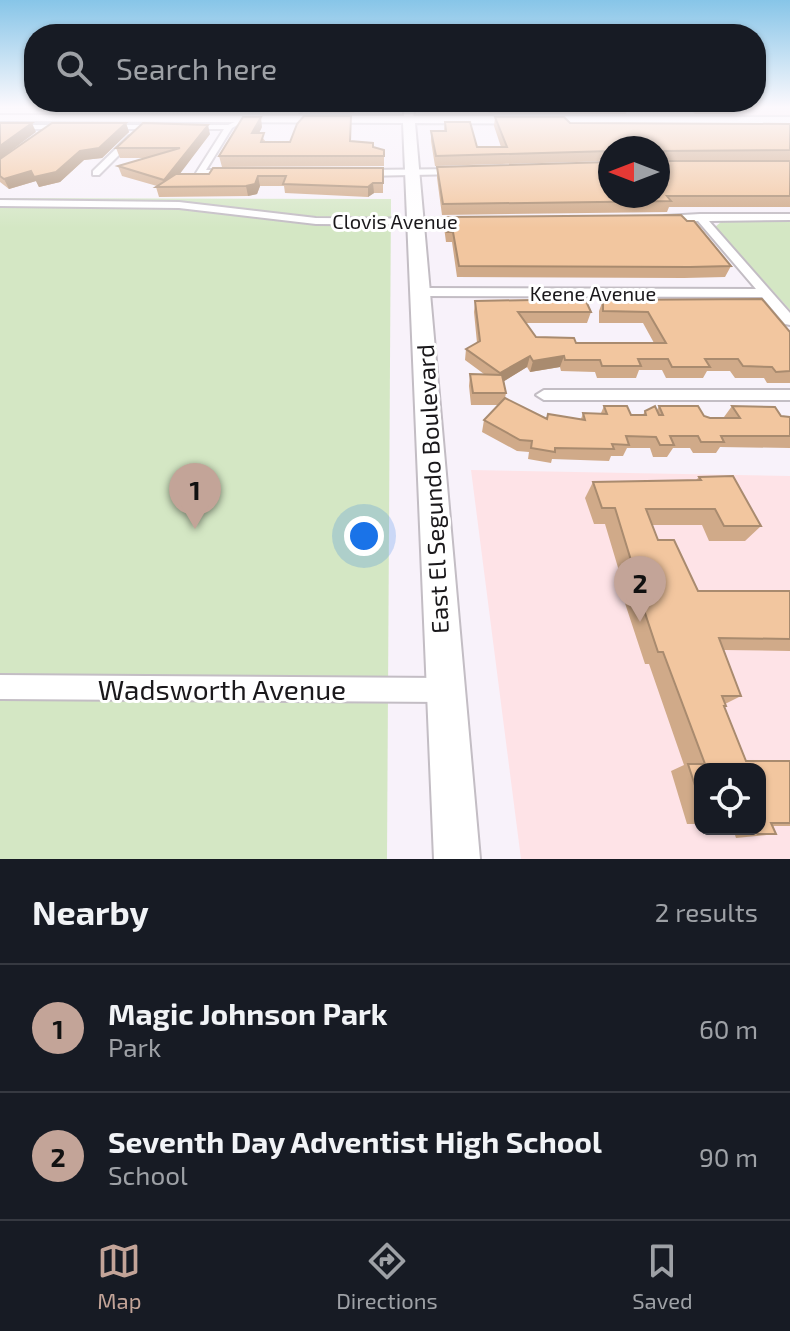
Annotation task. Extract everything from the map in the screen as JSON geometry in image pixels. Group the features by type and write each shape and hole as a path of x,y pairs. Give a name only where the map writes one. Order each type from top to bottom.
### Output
{"main road":[{"name":"East El Segundo Boulevard","path":"411,148 457,859"}],"street":[{"path":"96,173 121,148"},
{"path":"216,148 200,173 245,173"},
{"path":"350,173 468,172"},
{"name":"Clovis Avenue","path":"0,203 179,205 316,221 479,222"},
{"path":"0,217 16,203"},
{"path":"700,217 790,321"},
{"path":"657,220 790,217"},
{"name":"Keene Avenue","path":"421,292 765,293"},
{"path":"544,395 790,395"},
{"name":"Wadsworth Avenue","path":"0,687 445,690"}],"shaded area":[{"path":"471,470 790,476 790,859 521,859"}],"green space":[{"path":"0,198 391,199 387,859 0,859"},
{"path":"721,222 790,222 790,310 715,227"}],"building":[{"path":"16,148 98,148 80,151 56,172 34,177 31,171 4,179 0,176 0,159"},
{"path":"180,148 190,148 164,180 118,166"},
{"path":"224,148 384,150 384,156 219,156"},
{"path":"434,148 598,148 598,151 436,156"},
{"path":"670,148 790,148 670,151"},
{"path":"670,161 790,161 790,196 670,196"},
{"path":"598,162 598,202 443,204 437,167"},
{"path":"213,168 383,168 383,183 373,183 368,187 283,184 286,176 258,176 255,184 246,186 156,187 176,174 209,174"},
{"path":"681,215 687,221 694,221 731,266 459,266 453,232 447,232 445,217"},
{"path":"585,299 591,312 518,312 536,337 574,338 576,343 666,343 648,312 603,311 603,300 762,299 790,332 790,371 776,372 772,367 743,366 738,359 705,359 710,367 672,367 668,359 638,359 641,366 602,366 600,360 565,360 564,356 533,361 530,356 500,373 466,349 480,341 475,301"},
{"path":"470,374 502,375 506,393 473,393"},
{"path":"505,398 547,419 548,414 585,420 583,413 607,414 604,406 627,406 631,415 646,415 645,411 655,406 659,415 663,415 659,406 698,406 704,416 710,418 740,418 732,406 775,407 781,416 790,417 790,436 721,436 724,442 701,442 698,436 670,436 674,445 660,445 656,437 626,436 629,445 612,444 614,449 555,448 555,452 531,448 532,441 520,440 484,420"},
{"path":"733,476 761,526 724,526 715,509 646,509 658,540 674,540 698,591 790,591 790,639 719,638 741,696 722,696 724,706 746,761 790,761 790,823 771,823 776,834 766,834 766,763 705,763 663,652 658,652 615,508 602,508 593,482 701,480 699,477"},
{"path":"688,764 694,764 694,782"}],"place":[{"name":"Magic Johnson Park","path":"195,529"},
{"name":"Seventh Day Adventist High School","path":"640,622"}]}
